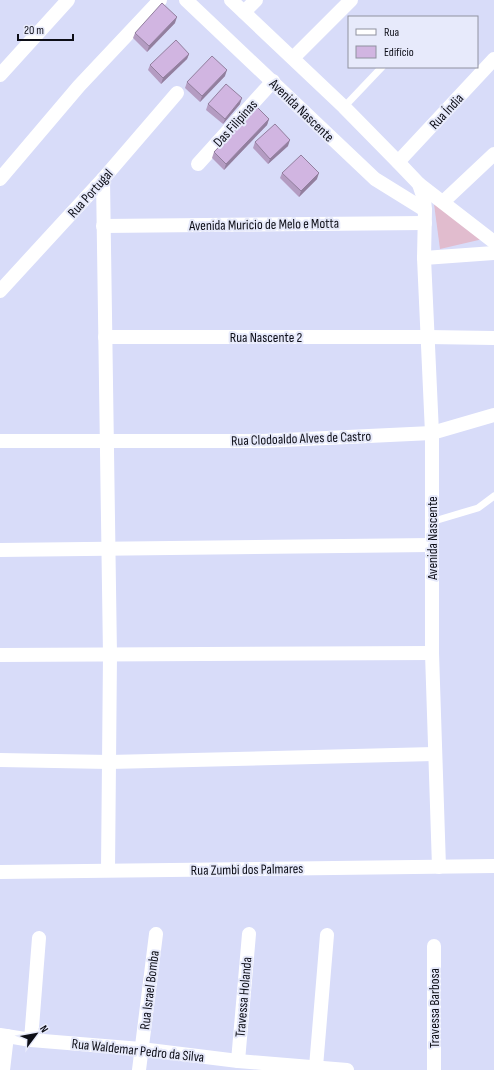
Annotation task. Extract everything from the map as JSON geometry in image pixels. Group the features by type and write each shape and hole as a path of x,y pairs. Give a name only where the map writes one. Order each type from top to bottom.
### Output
{"street":[{"path":"0,75 68,0"},
{"path":"0,179 79,86 160,0"},
{"name":"Avenida Nascente","path":"186,0 375,179 425,216"},
{"name":"Avenida Nascente","path":"230,0 344,107 398,162 419,184 424,199 424,258 432,433 432,652 434,754 439,867"},
{"path":"244,12 256,0"},
{"path":"293,58 351,0"},
{"name":"Rua Índia","path":"398,162 494,59"},
{"name":"Das Filipinas","path":"198,164 273,81"},
{"name":"Rua Portugal","path":"0,292 103,180 177,93"},
{"path":"443,202 494,154"},
{"path":"103,180 110,654 108,870"},
{"path":"419,184 494,242"},
{"name":"Avenida Muricio de Melo e Motta","path":"103,226 425,216"},
{"path":"424,258 494,253"},
{"name":"Rua Nascente 2","path":"105,337 494,338"},
{"name":"Rua Clodoaldo Alves de Castro","path":"0,441 263,441 432,433 494,415"},
{"path":"0,550 431,545"},
{"path":"0,655 432,652"},
{"path":"0,760 109,762 434,754"},
{"name":"Rua Zumbi dos Palmares","path":"0,872 494,866"},
{"name":"Rua Israel Bomba","path":"139,1070 156,934"},
{"name":"Travessa Holanda","path":"238,1061 249,934"},
{"path":"316,1067 327,935"},
{"path":"31,1040 38,938"},
{"name":"Travessa Barbosa","path":"434,946 434,1070"},
{"path":"3,1036 3,1070"},
{"name":"Rua Waldemar Pedro da Silva","path":"3,1036 31,1040 141,1049 282,1067 316,1067 348,1070"}],"lane":[{"path":"344,107 381,68"},
{"path":"432,522 478,508 494,496"}],"shaded area":[{"path":"434,204 483,239 440,249"}],"building":[{"path":"162,3 177,17 149,46 135,33"},
{"path":"176,40 189,54 163,78 150,65"},
{"path":"212,56 227,70 202,96 187,82"},
{"path":"226,84 242,98 225,119 208,104"},
{"path":"257,107 269,119 226,164 214,152"},
{"path":"275,124 290,140 270,159 255,142"},
{"path":"301,155 319,173 301,191 282,173"}]}
